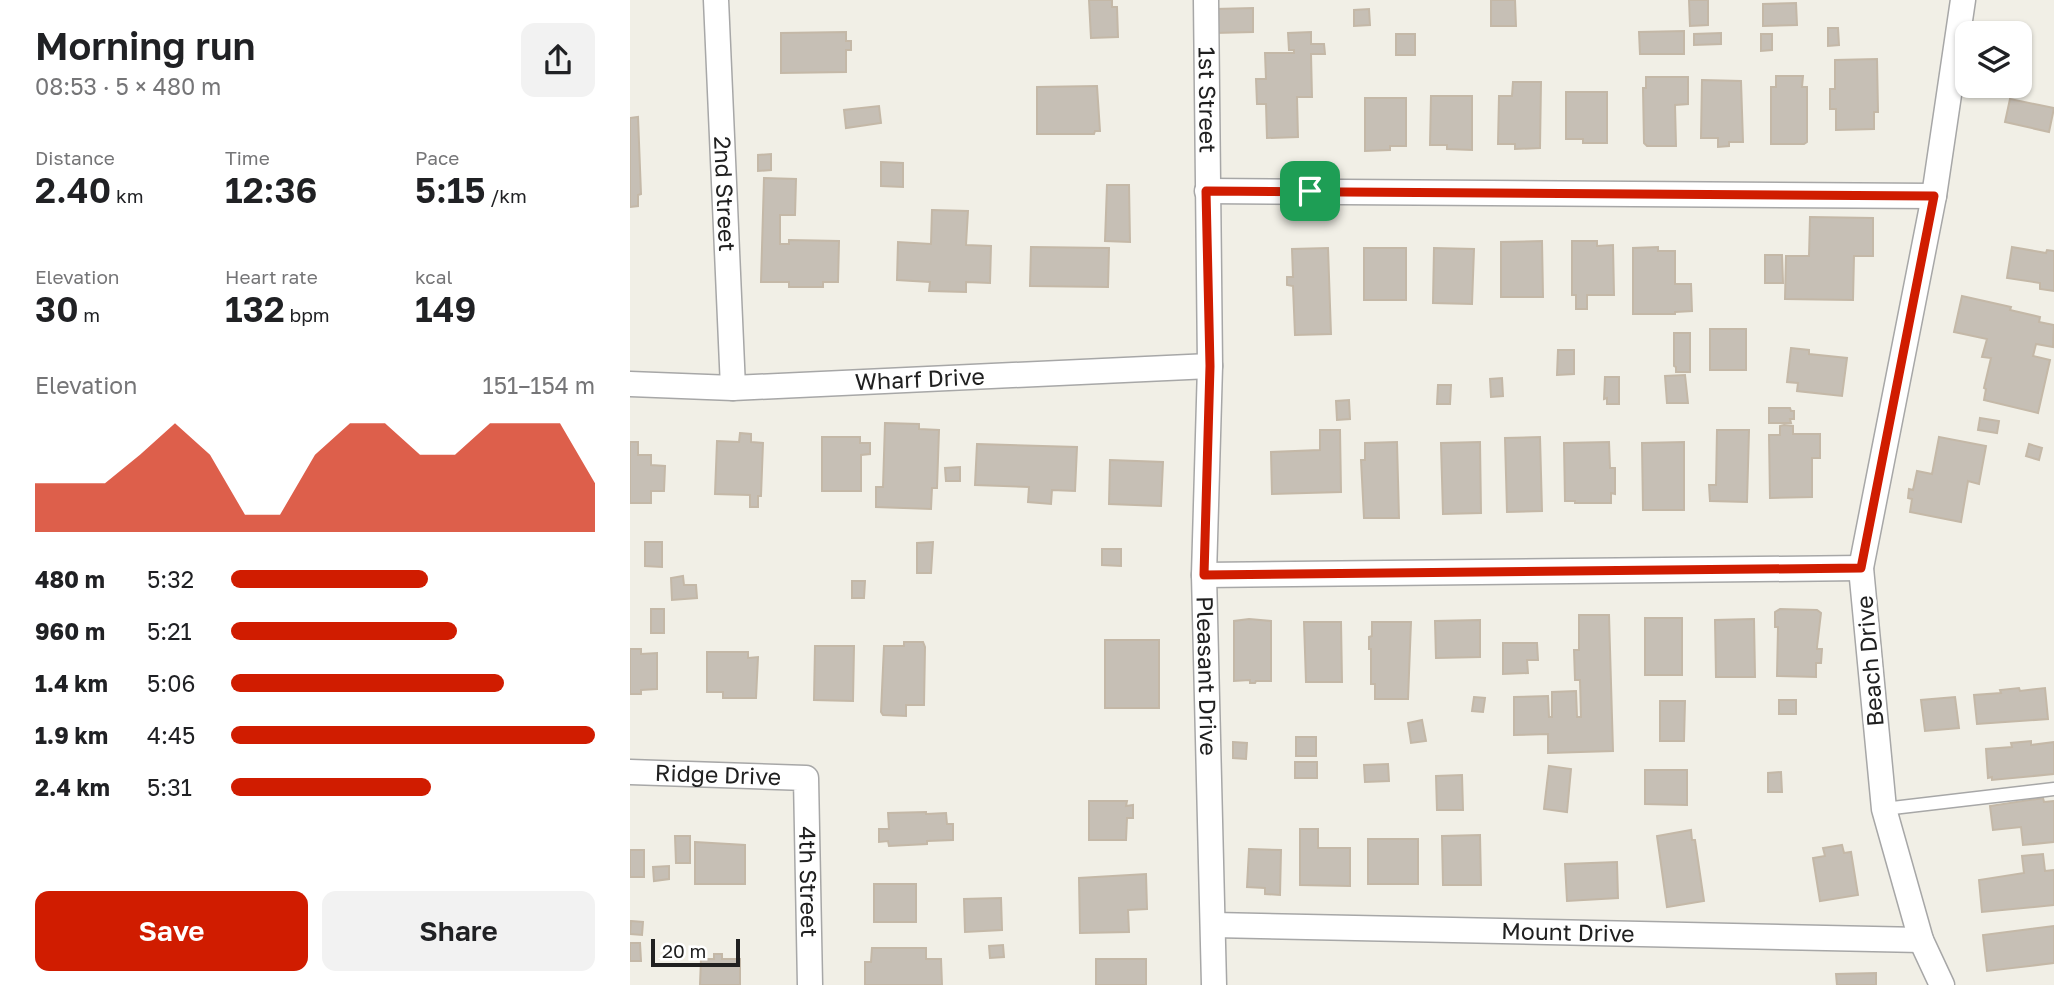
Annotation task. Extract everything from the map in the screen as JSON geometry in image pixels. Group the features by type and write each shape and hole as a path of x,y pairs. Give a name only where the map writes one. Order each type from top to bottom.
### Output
{"street":[{"name":"2nd Street","path":"716,0 733,388"},
{"name":"1st Street","path":"1206,0 1210,366"},
{"name":"Beach Drive","path":"1942,985 1921,940 1884,809 1861,568 1934,196 1963,0"},
{"path":"1206,191 1934,196"},
{"name":"Wharf Drive","path":"630,384 733,388 1210,366"},
{"name":"Pleasant Drive","path":"1210,366 1204,575 1214,985"},
{"path":"1204,575 1861,568"},
{"name":"Ridge Drive","path":"630,772 806,778"},
{"name":"4th Street","path":"806,778 810,985"},
{"name":"Mount Drive","path":"1214,925 1921,940"}],"lane":[{"path":"1884,809 2054,789"}],"building":[{"path":"1089,0 1112,0 1112,7 1117,7 1118,37 1091,38"},
{"path":"1491,0 1515,0 1516,26 1491,26"},
{"path":"1689,0 1708,0 1708,25 1690,26"},
{"path":"1796,3 1797,25 1763,26 1763,4"},
{"path":"1253,8 1253,32 1215,33 1215,9"},
{"path":"1369,9 1370,25 1354,26 1354,10"},
{"path":"1828,28 1838,28 1839,45 1828,46"},
{"path":"1684,31 1684,54 1640,54 1639,32"},
{"path":"846,32 846,41 851,41 851,50 846,50 846,72 781,73 781,33"},
{"path":"1311,32 1311,44 1324,44 1325,54 1311,54 1312,97 1297,97 1298,137 1267,138 1266,104 1257,104 1256,79 1266,79 1265,53 1294,53 1294,50 1289,50 1288,33"},
{"path":"1721,33 1721,44 1694,45 1694,34"},
{"path":"1396,34 1415,34 1415,55 1396,55"},
{"path":"1761,34 1772,34 1772,50 1761,51"},
{"path":"1877,59 1878,112 1874,112 1874,129 1836,130 1836,109 1830,109 1830,89 1835,89 1835,60"},
{"path":"1776,76 1803,76 1802,87 1807,87 1807,142 1804,144 1771,144 1771,87 1776,87"},
{"path":"1646,77 1688,77 1688,104 1675,105 1676,146 1647,146 1644,143 1643,88 1646,88"},
{"path":"1702,80 1741,81 1743,142 1729,142 1729,146 1718,147 1718,138 1701,138"},
{"path":"1513,82 1541,82 1540,148 1515,149 1515,144 1498,144 1499,96 1512,96"},
{"path":"1097,86 1100,131 1095,131 1094,134 1037,134 1037,87"},
{"path":"1566,92 1607,92 1607,143 1583,143 1583,139 1566,139"},
{"path":"1431,96 1472,96 1472,150 1430,145"},
{"path":"1365,98 1406,98 1406,146 1365,151"},
{"path":"2010,99 2054,108 2049,132 2005,122"},
{"path":"879,106 881,123 846,128 844,110"},
{"path":"638,117 641,194 638,195 638,206 630,207 630,118"},
{"path":"771,154 771,170 758,171 758,155"},
{"path":"881,162 903,163 903,187 881,186"},
{"path":"764,178 796,179 795,215 780,215 780,244 789,244 789,240 839,241 838,282 823,282 823,287 789,287 789,282 761,282"},
{"path":"1107,185 1129,185 1130,242 1105,241"},
{"path":"932,210 968,211 966,245 991,246 990,283 966,282 966,292 929,291 930,282 897,280 898,242 931,244"},
{"path":"1810,217 1873,218 1873,256 1854,256 1853,300 1785,299 1786,256 1809,256"},
{"path":"1542,241 1543,297 1501,297 1501,242"},
{"path":"1572,241 1597,241 1597,246 1613,245 1614,295 1587,295 1587,309 1576,309 1576,295 1572,295"},
{"path":"1031,247 1109,248 1108,287 1030,286"},
{"path":"1658,247 1658,251 1675,251 1675,284 1691,284 1692,311 1675,314 1633,314 1633,248"},
{"path":"2012,247 2046,253 2047,250 2054,251 2054,291 2040,289 2040,283 2007,278"},
{"path":"1328,248 1331,334 1295,335 1293,286 1287,285 1287,277 1293,277 1292,249"},
{"path":"1364,248 1406,248 1406,300 1364,300"},
{"path":"1434,248 1474,249 1472,304 1433,303"},
{"path":"1765,255 1782,255 1783,283 1765,283"},
{"path":"1962,296 2011,307 2010,310 2040,317 2039,322 2054,325 2053,347 2036,344 2033,356 2050,360 2038,413 1984,400 1991,358 1982,357 1987,339 1954,332"},
{"path":"1710,329 1746,329 1746,370 1710,370"},
{"path":"1674,333 1690,333 1690,372 1676,372"},
{"path":"1791,348 1809,350 1809,354 1847,358 1842,396 1797,391 1798,383 1787,382"},
{"path":"1558,350 1574,350 1574,374 1557,375"},
{"path":"1685,375 1688,403 1667,403 1665,376"},
{"path":"1605,377 1619,377 1619,404 1607,404 1607,398 1604,399"},
{"path":"1502,378 1503,396 1491,397 1490,379"},
{"path":"1438,385 1451,385 1450,404 1437,404"},
{"path":"1349,400 1350,419 1337,420 1336,401"},
{"path":"1769,408 1790,408 1794,411 1794,419 1790,419 1791,423 1769,423"},
{"path":"1980,418 1999,421 1997,433 1978,430"},
{"path":"885,423 919,424 919,429 939,430 937,488 932,488 931,509 876,507 876,487 883,487"},
{"path":"1780,426 1793,426 1793,434 1820,434 1820,458 1812,458 1812,497 1770,498 1769,435 1780,435"},
{"path":"1320,430 1340,430 1341,492 1272,494 1271,452 1320,450"},
{"path":"1717,430 1749,430 1747,502 1710,501 1709,485 1716,485"},
{"path":"740,433 751,434 751,442 763,443 761,496 758,496 758,507 750,507 750,495 715,494 717,441 739,442"},
{"path":"822,437 860,437 860,443 870,443 870,454 861,455 861,491 822,491"},
{"path":"1540,437 1542,511 1507,512 1505,438"},
{"path":"1939,437 1986,446 1979,484 1968,481 1961,522 1910,512 1912,499 1908,498 1909,489 1913,490 1917,471 1932,474"},
{"path":"630,442 638,442 638,455 651,455 651,465 665,466 664,491 651,491 651,503 630,503"},
{"path":"1397,442 1399,518 1364,518 1361,460 1365,460 1365,443"},
{"path":"1480,442 1481,513 1443,514 1441,443"},
{"path":"1609,442 1610,468 1615,468 1615,494 1611,493 1611,503 1565,501 1564,443"},
{"path":"1684,442 1684,510 1643,510 1642,443"},
{"path":"977,444 1077,447 1075,491 1052,490 1051,504 1028,502 1029,487 975,485"},
{"path":"2029,444 2042,448 2039,460 2026,456"},
{"path":"1110,460 1163,462 1161,506 1109,504"},
{"path":"960,467 960,481 946,481 945,468"},
{"path":"645,542 662,542 662,567 645,566"},
{"path":"933,542 931,573 917,573 917,543"},
{"path":"1102,549 1121,549 1121,566 1102,565"},
{"path":"683,576 684,585 696,585 697,598 672,600 671,578"},
{"path":"852,581 865,581 864,598 852,598"},
{"path":"651,609 664,609 664,633 651,633"},
{"path":"1780,609 1817,610 1821,613 1817,649 1822,649 1821,663 1816,663 1816,677 1777,676 1778,627 1775,627 1775,612"},
{"path":"1579,615 1609,615 1613,751 1548,753 1548,734 1514,735 1514,697 1548,696 1549,717 1552,717 1552,692 1576,691 1577,717 1581,717 1580,680 1575,680 1574,650 1579,650"},
{"path":"1645,618 1682,618 1682,675 1645,675"},
{"path":"1754,619 1755,677 1716,677 1715,620"},
{"path":"1480,620 1480,657 1436,658 1435,621"},
{"path":"1234,621 1271,621 1271,681 1234,681"},
{"path":"1304,622 1341,622 1342,682 1306,682"},
{"path":"1372,622 1411,622 1408,699 1375,699 1375,684 1371,684 1369,649"},
{"path":"1105,640 1159,640 1159,708 1105,708"},
{"path":"904,642 923,642 925,647 924,705 906,705 906,716 883,715 884,646 904,646"},
{"path":"1503,643 1537,643 1538,660 1527,660 1528,673 1503,674"},
{"path":"815,646 854,646 853,701 814,700"},
{"path":"630,649 641,649 641,654 657,653 657,689 630,694"},
{"path":"707,652 748,652 748,658 758,657 756,698 723,698 723,692 707,692"},
{"path":"2019,688 2020,691 2045,688 2048,719 1977,724 1974,695 2001,693 2000,690"},
{"path":"1474,697 1485,698 1483,712 1472,711"},
{"path":"1955,697 1959,728 1925,731 1921,700"},
{"path":"1779,700 1796,700 1796,714 1779,714"},
{"path":"1660,701 1685,701 1684,741 1660,741"},
{"path":"1422,720 1426,741 1411,743 1408,723"},
{"path":"1296,737 1316,737 1316,756 1296,756"},
{"path":"2031,741 2031,745 2054,742 2054,774 1992,780 1992,777 1988,778 1986,749 2012,747 2011,743"},
{"path":"1233,742 1247,743 1246,759 1233,758"},
{"path":"1295,762 1317,762 1317,778 1295,778"},
{"path":"1388,764 1389,781 1365,782 1364,765"},
{"path":"1549,766 1571,769 1567,812 1544,809"},
{"path":"1645,770 1687,770 1687,805 1645,804"},
{"path":"1781,772 1782,792 1768,792 1768,773"},
{"path":"1462,775 1463,810 1437,810 1436,776"},
{"path":"2043,798 2044,802 2054,801 2054,842 2023,845 2021,827 1993,830 1990,806"},
{"path":"1089,801 1127,801 1126,806 1133,805 1133,818 1127,818 1126,840 1089,840"},
{"path":"888,813 946,813 947,824 953,824 953,840 889,846 888,841 879,842 879,829 889,829"},
{"path":"1300,829 1318,829 1318,848 1350,848 1350,886 1300,885"},
{"path":"1691,830 1692,840 1695,840 1704,901 1667,907 1657,836"},
{"path":"1480,835 1481,885 1443,885 1442,836"},
{"path":"675,836 690,836 690,863 676,863"},
{"path":"1368,839 1418,839 1418,884 1368,884"},
{"path":"695,842 745,845 745,884 695,884"},
{"path":"1842,845 1844,853 1851,852 1858,895 1820,901 1813,858 1825,856 1823,848"},
{"path":"1249,849 1281,850 1280,895 1265,894 1265,888 1247,887"},
{"path":"630,850 644,850 644,877 630,877"},
{"path":"2043,854 2045,871 2054,870 2054,905 1982,912 1979,880 2024,873 2022,856"},
{"path":"1617,862 1618,898 1567,901 1565,864"},
{"path":"669,866 669,879 654,881 653,867"},
{"path":"1146,874 1147,909 1128,910 1129,932 1080,933 1079,878"},
{"path":"874,884 916,884 916,922 874,922"},
{"path":"1001,898 1002,930 965,932 964,899"},
{"path":"631,921 643,922 642,935 630,934"},
{"path":"2054,926 2054,963 1987,971 1983,935"},
{"path":"630,943 640,943 641,961 630,961"},
{"path":"1003,945 1004,957 990,958 989,946"},
{"path":"872,948 926,948 926,959 941,959 942,985 865,985 865,962 871,962"},
{"path":"714,954 722,954 722,959 740,959 740,985 700,985 701,959 714,959"},
{"path":"1096,959 1146,959 1146,985 1096,985"},
{"path":"1876,973 1876,985 1837,985 1836,974"}],"route":[{"path":"1206,191 1310,191 1934,196 1861,568 1204,575 1210,366 1206,191"}]}
